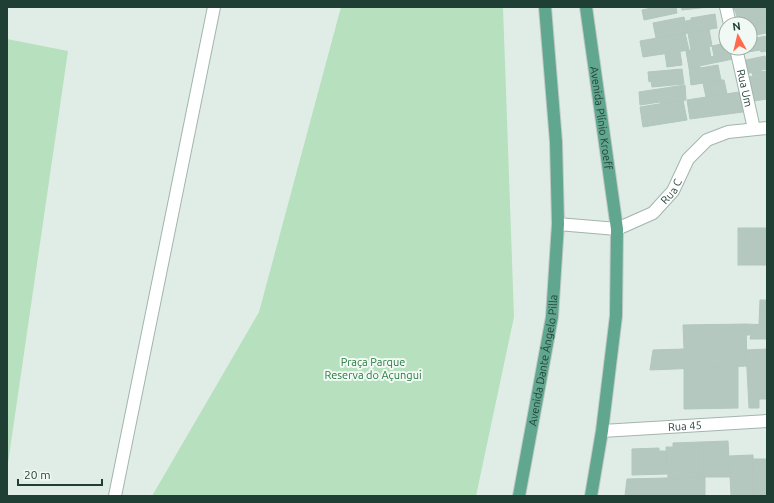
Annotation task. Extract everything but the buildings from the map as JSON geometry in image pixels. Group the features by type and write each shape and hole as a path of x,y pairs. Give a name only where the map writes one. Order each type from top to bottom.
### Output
{"main road":[{"path":"545,7 556,142 558,224"},
{"name":"Avenida Plínio Kroeff","path":"586,7 617,229"},
{"name":"Avenida Dante Ângelo Pilla","path":"519,496 552,317 558,224"},
{"path":"590,496 602,431 616,316 617,229"}],"street":[{"path":"115,496 214,7"},
{"name":"Rua Um","path":"738,56 754,129"},
{"name":"Rua C","path":"558,224 617,229 653,213 673,191 688,159 707,140 728,132 767,128"},
{"name":"Rua 45","path":"602,431 767,421"}],"green space":[{"name":"Praça Parque Reserva do Açungui","path":"341,7 503,7 514,317 476,496 152,496 259,312"},
{"path":"7,39 68,51 7,470"}]}
